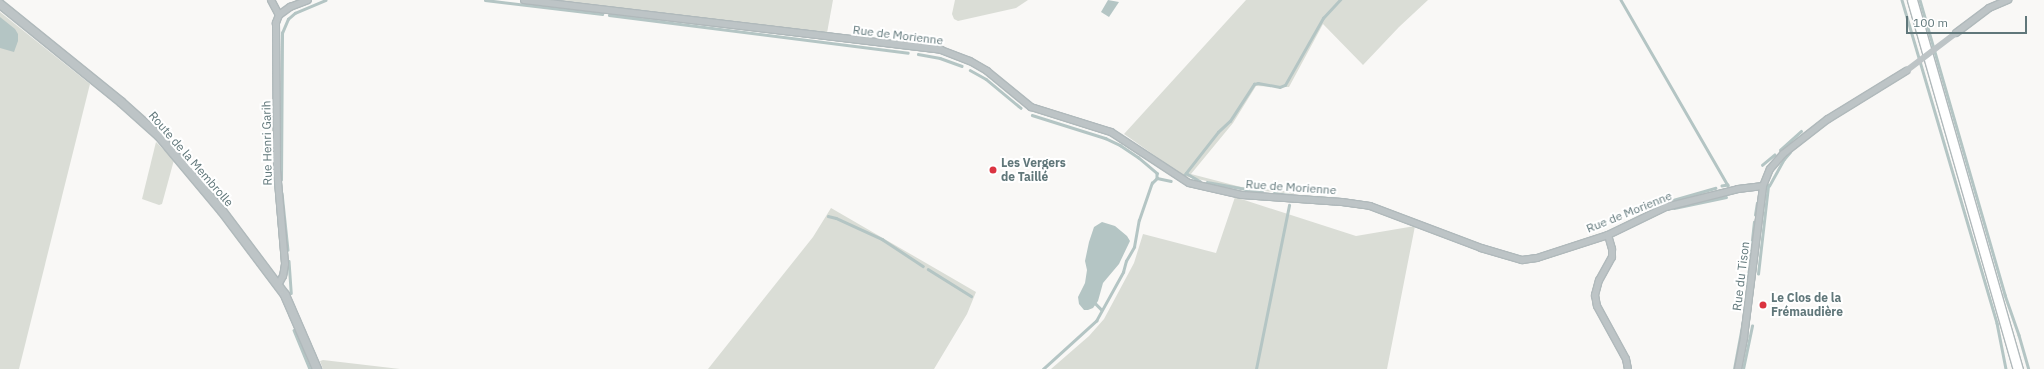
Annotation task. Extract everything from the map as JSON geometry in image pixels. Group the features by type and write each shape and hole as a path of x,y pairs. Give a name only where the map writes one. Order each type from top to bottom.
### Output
{"main road":[{"path":"1912,0 2018,369"}],"street":[{"path":"271,0 279,15 290,7 308,0"},
{"name":"Rue de Morienne","path":"524,0 941,50 970,62 986,71 1031,107 1048,114 1111,132 1189,183 1242,195 1342,202 1370,206 1481,248 1522,260 1537,258 1608,235 1666,207 1738,189 1763,186"},
{"path":"1763,186 1770,168 1783,154 1828,119 1906,71 1989,8 2008,0"},
{"name":"Route de la Membrolle","path":"0,4 121,102 159,136 222,212 285,295 299,324 317,369"},
{"name":"Rue Henri Garih","path":"278,286 283,276 285,264 277,170 276,23 279,15"},
{"name":"Rue du Tison","path":"1738,369 1744,337 1763,186"},
{"path":"1608,235 1612,249 1612,258 1599,280 1595,295 1597,306 1626,359 1628,369"}],"shaded area":[{"path":"559,0 833,0 827,33"},
{"path":"955,0 1028,0 1016,8 958,21 954,19 952,14"},
{"path":"1108,0 1119,2 1109,17 1101,12"},
{"path":"1246,0 1428,0 1399,27 1363,65 1323,24 1289,87 1256,86 1233,123 1191,174 1241,187 1294,192 1294,194 1238,188 1184,176 1124,134"},
{"path":"0,12 90,84 19,369 0,369"},
{"path":"0,17 15,29 18,34 18,41 14,52 0,48"},
{"path":"156,142 174,160 162,204 159,205 142,199"},
{"path":"1235,197 1356,236 1415,226 1387,369 1051,369 1089,336 1104,319 1134,263 1143,234 1216,253"},
{"path":"831,208 976,292 967,314 934,369 708,369 813,237"},
{"path":"1102,222 1115,226 1127,236 1130,241 1119,264 1103,283 1098,301 1093,308 1084,310 1079,304 1078,297 1085,283 1087,270 1085,261 1094,227"},
{"path":"323,360 400,369 323,369 320,361"}],"waterway":[{"path":"281,180 282,33 288,19 295,13 325,0"},
{"path":"485,0 602,14"},
{"path":"1182,178 1218,132 1230,121 1254,84 1258,83 1280,87 1285,85 1323,18 1340,0"},
{"path":"1621,0 1728,185 1722,186"},
{"path":"1902,0 1997,323 2006,369"},
{"path":"1920,0 2005,295 2029,369"},
{"path":"609,15 908,53"},
{"path":"918,54 940,58 962,66"},
{"path":"970,70 986,79 1021,108"},
{"path":"1032,115 1105,138 1120,145 1138,157 1157,173 1157,178"},
{"path":"1780,150 1801,131"},
{"path":"1769,186 1784,159 1790,152"},
{"path":"1762,165 1774,155"},
{"path":"1186,173 1200,181"},
{"path":"1043,369 1096,321 1123,272 1126,261 1134,247 1139,220 1152,183 1157,178 1171,181"},
{"path":"1207,182 1262,192"},
{"path":"1758,274 1768,186"},
{"path":"1673,200 1715,188"},
{"path":"282,193 288,250"},
{"path":"1274,193 1291,195"},
{"path":"1674,208 1726,197"},
{"path":"1755,215 1757,203"},
{"path":"1256,369 1289,205"},
{"path":"828,216 836,218 882,239 923,266"},
{"path":"1747,286 1754,222"},
{"path":"289,261 291,293"},
{"path":"928,269 971,296"},
{"path":"1094,302 1101,309"},
{"path":"1734,369 1743,321"},
{"path":"1743,369 1752,326"},
{"path":"294,330 310,369"}],"place":[{"name":"Les Vergers de Taillé","path":"993,170"},
{"name":"Le Clos de la Frémaudière","path":"1763,305"}]}
